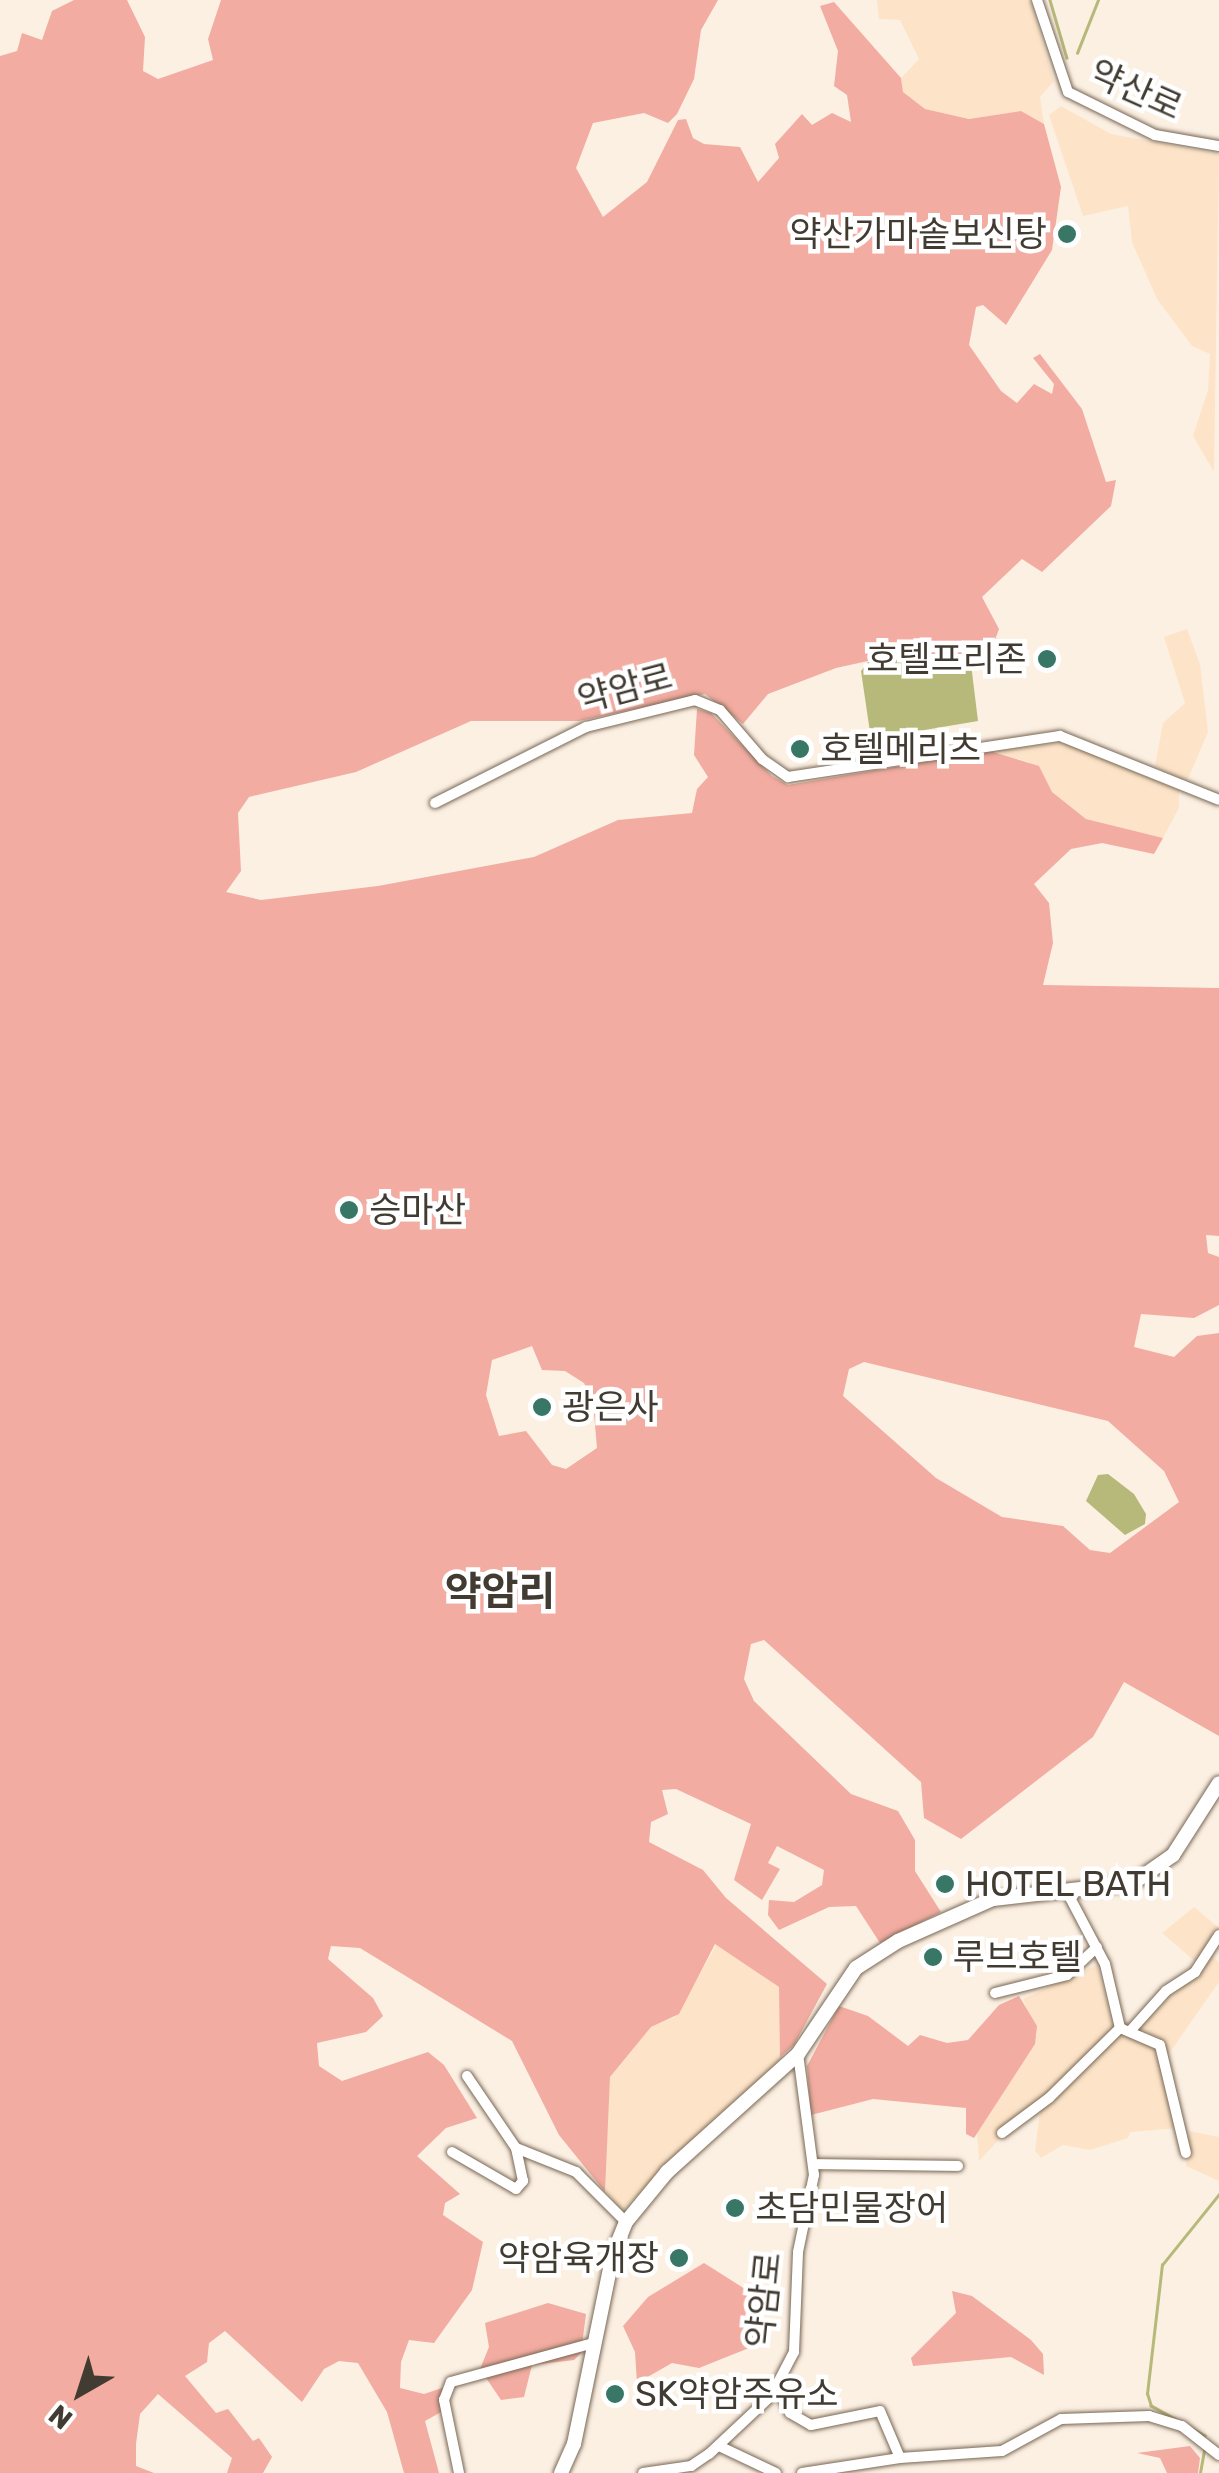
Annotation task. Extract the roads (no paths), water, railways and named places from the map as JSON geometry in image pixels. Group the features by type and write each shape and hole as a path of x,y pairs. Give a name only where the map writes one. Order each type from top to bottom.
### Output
{"street":[{"name":"약산로","path":"1037,0 1068,92 1155,135 1219,146"},
{"name":"약암로","path":"436,803 586,727 695,700 720,710 762,759 788,777 1060,736 1219,800"},
{"path":"561,2473 574,2444 594,2342 626,2222 667,2172 798,2054 842,1984 882,1949 993,1899 1104,1891 1148,1875 1185,1840 1219,1783"},
{"path":"1067,1892 1097,1947 1125,2029 1160,2045 1186,2153"},
{"path":"1002,2133 1050,2098 1166,1991 1195,1972 1219,1936"},
{"path":"995,1993 1067,1975 1097,1947"},
{"name":"약암로","path":"643,2473 692,2470 777,2386 798,2337 798,2252 813,2164 798,2054"},
{"path":"452,2152 516,2189 523,2181 516,2148 467,2076"},
{"path":"516,2148 583,2176 626,2222"},
{"path":"813,2164 958,2166"},
{"path":"460,2473 444,2400 451,2382 594,2342"},
{"path":"777,2386 790,2412 810,2425 880,2411 900,2458"},
{"path":"802,2473 900,2458 1002,2451 1060,2419 1150,2416 1182,2426 1219,2455"},
{"path":"718,2446 776,2473"}],"waterway":[{"path":"1050,0 1067,58"},
{"path":"1077,53 1098,0"},
{"path":"1205,2436 1151,2406 1147,2394 1162,2265 1219,2194"},
{"path":"1200,2473 1204,2450"}],"place":[{"name":"약산가마솥보신탕","path":"1067,234"},
{"name":"호텔프리존","path":"1047,659"},
{"name":"호텔메리츠","path":"800,749"},
{"name":"승마산","path":"349,1210"},
{"name":"광은사","path":"542,1407"},
{"name":"HOTEL BATH","path":"945,1884"},
{"name":"루브호텔","path":"933,1957"},
{"name":"초담민물장어","path":"735,2208"},
{"name":"약암육개장","path":"679,2258"},
{"name":"SK약암주유소","path":"615,2394"}],"district":[{"name":"약암리","path":"500,1592"}]}
